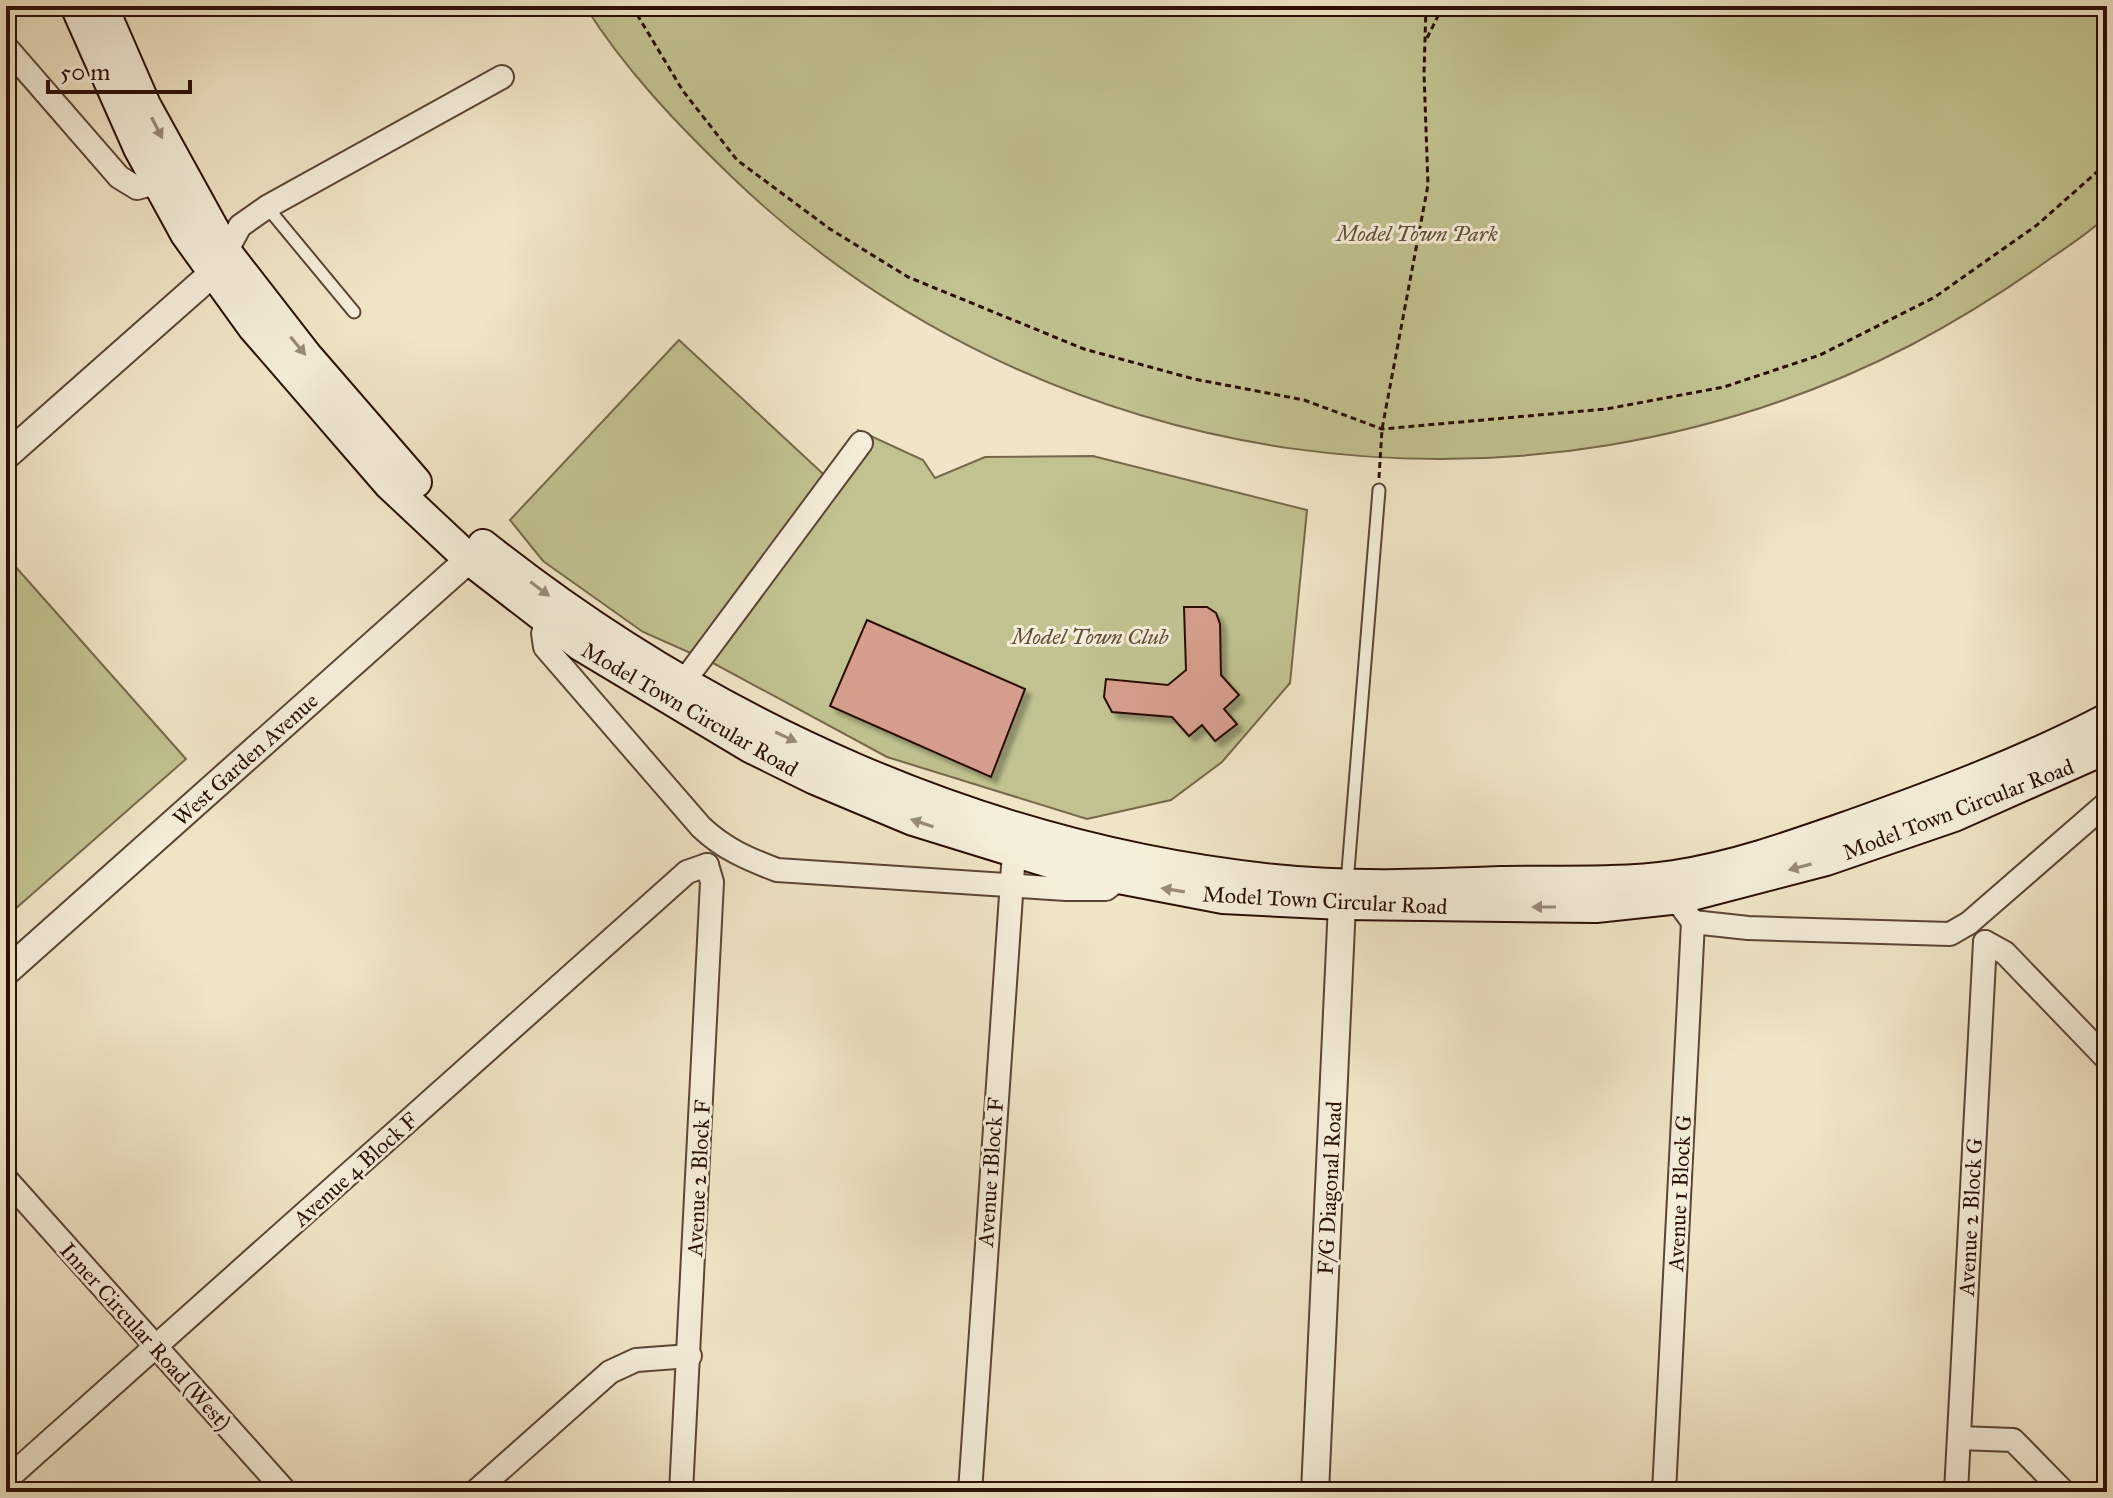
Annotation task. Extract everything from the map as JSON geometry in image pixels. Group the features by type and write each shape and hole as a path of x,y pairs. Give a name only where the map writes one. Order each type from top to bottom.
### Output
{"main road":[{"name":"Model Town Circular Road","path":"76,6 156,183 220,262 319,406 389,484 477,553 682,684 830,757 927,798 1223,898 1344,894 1596,907 1683,899 1826,860 1896,838 2026,786 2107,748"},
{"name":"Model Town Circular Road","path":"102,6 220,262"},
{"name":"Model Town Circular Road","path":"477,553 550,625 688,712 815,779 913,820 1014,852 1124,867"},
{"name":"Model Town Circular Road","path":"1683,899 1778,851 1915,803 2107,719"}],"street":[{"path":"6,47 119,177 137,188 156,183"},
{"path":"6,456 220,262 240,226 267,207 502,77"},
{"path":"682,684 861,443"},
{"name":"West Garden Avenue","path":"6,972 477,553"},
{"path":"550,625 543,633 545,647 720,845 777,870 1009,886 1106,889 1124,867"},
{"path":"1683,899 1941,937 1969,923 2107,803"},
{"path":"707,865 720,845"},
{"name":"Avenue 1Block F","path":"970,1492 1009,886 1014,852"},
{"name":"Avenue 4 Block F","path":"6,1480 687,872 707,865"},
{"name":"Avenue 2 Block F","path":"681,1492 712,882 707,865"},
{"name":"F/G Diagonal Road","path":"1315,1492 1344,894"},
{"name":"Avenue 1 Block G","path":"1664,1492 1683,899"},
{"path":"1969,923 1985,942 2005,953 2107,1059"},
{"name":"Avenue 2 Block G","path":"1956,1492 1985,942"},
{"name":"Inner Circular Road (West)","path":"6,1179 286,1492"},
{"path":"475,1492 610,1372 636,1360 690,1356"},
{"path":"1959,1438 2013,1440 2064,1492"}],"lane":[{"path":"267,207 354,312"},
{"path":"1344,894 1379,490"}],"path":[{"path":"632,6 683,91 737,160 830,229 908,277 1084,349 1194,379 1304,400 1382,429 1606,409 1724,387 1820,355 1935,297 2037,225 2107,163"},
{"path":"1379,490 1382,429 1428,185 1426,6"},
{"path":"1425,41 1443,6"}],"green space":[{"name":"Model Town Park","path":"585,6 2107,6 2107,216 2017,282 1930,335 1762,407 1608,445 1451,459 1294,449 1141,415 994,359 857,279 732,177 692,137 635,75"},
{"name":"Model Town Club","path":"679,340 834,484 858,430 923,460 935,478 985,457 1093,456 1307,510 1290,683 1222,762 1171,800 1087,819 887,757 713,663 643,632 543,561 510,520"},
{"path":"6,556 186,759 6,917"}],"building":[{"path":"1184,607 1207,607 1216,613 1220,624 1221,675 1239,695 1224,709 1237,724 1215,741 1202,725 1189,736 1172,717 1112,712 1104,697 1106,679 1168,685 1186,670"},
{"path":"867,620 1025,689 991,777 830,706"}]}
